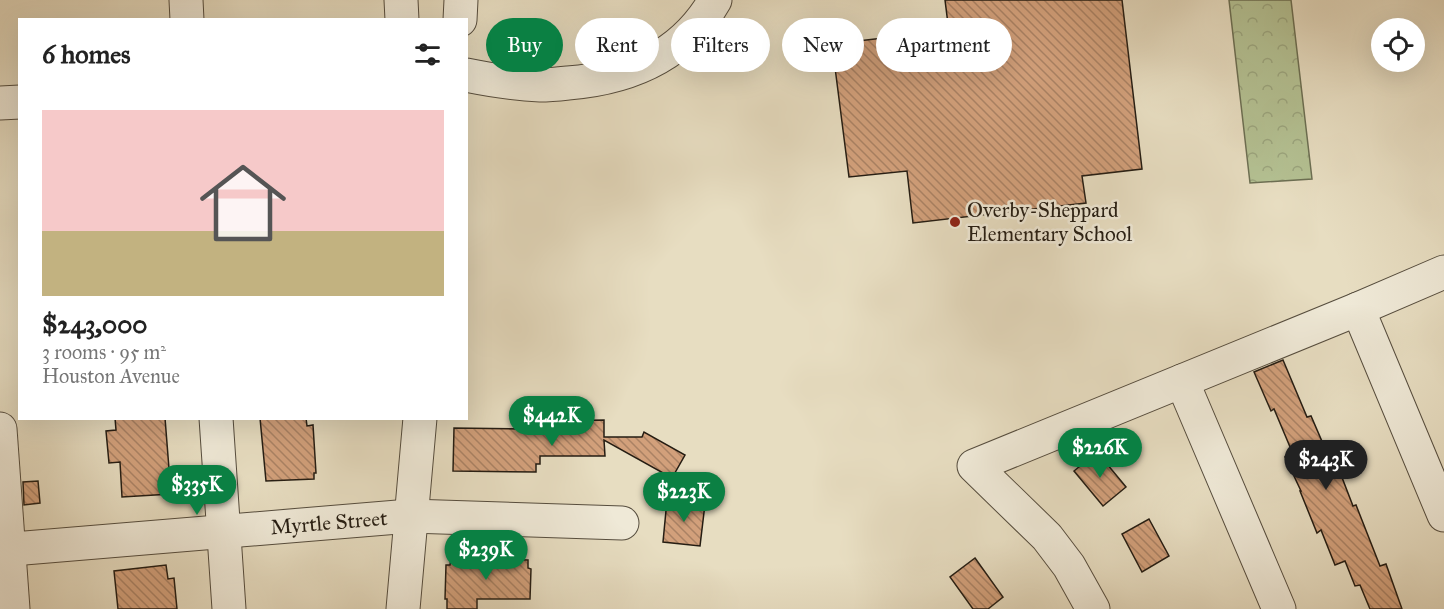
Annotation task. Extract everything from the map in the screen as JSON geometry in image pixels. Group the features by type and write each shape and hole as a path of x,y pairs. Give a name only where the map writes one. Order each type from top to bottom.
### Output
{"street":[{"path":"186,0 187,18"},
{"path":"401,0 402,18"},
{"path":"460,18 461,0"},
{"path":"468,75 541,85 590,81 619,75 663,56 687,36 715,0"},
{"path":"0,103 18,102"},
{"path":"1093,609 1069,566 1047,537 974,466 1444,272"},
{"path":"1358,309 1444,515"},
{"path":"1182,381 1279,609"},
{"path":"216,420 230,609"},
{"path":"403,609 420,420"},
{"path":"0,429 4,550 13,609"},
{"name":"Myrtle Street","path":"4,550 411,516 621,523"}],"green space":[{"path":"1229,0 1291,0 1312,179 1250,183"}],"building":[{"path":"945,0 1122,0 1142,169 1082,176 1086,203 913,223 907,171 849,177 836,72 864,72 864,40 876,39 876,72 1012,72 1012,18 947,18"},
{"path":"1283,360 1307,417 1311,416 1337,476 1341,475 1353,506 1356,505 1380,566 1386,564 1402,609 1370,609 1360,585 1355,586 1345,561 1335,565 1321,530 1317,533 1285,457 1293,454 1274,409 1271,411 1254,372"},
{"path":"115,420 165,420 171,494 122,497 120,462 109,463 106,431 116,430"},
{"path":"260,420 306,420 307,426 313,425 316,473 314,473 314,479 266,481"},
{"path":"604,420 604,437 642,437 644,432 685,455 672,478 604,440 605,456 540,456 540,464 536,464 536,472 453,471 454,428 522,429 522,426 544,426 545,421"},
{"path":"1097,452 1126,487 1103,506 1074,471"},
{"path":"38,481 40,503 24,505 23,482"},
{"path":"667,500 705,504 700,546 663,542"},
{"path":"1149,519 1169,556 1142,572 1122,534"},
{"path":"451,558 528,560 528,568 531,569 530,599 477,599 477,609 447,609 446,565 450,565"},
{"path":"975,558 1003,597 988,609 973,609 950,577"},
{"path":"166,565 168,579 174,578 177,609 118,609 114,571"}],"place":[{"name":"Overby-Sheppard Elementary School","path":"955,222"}]}
